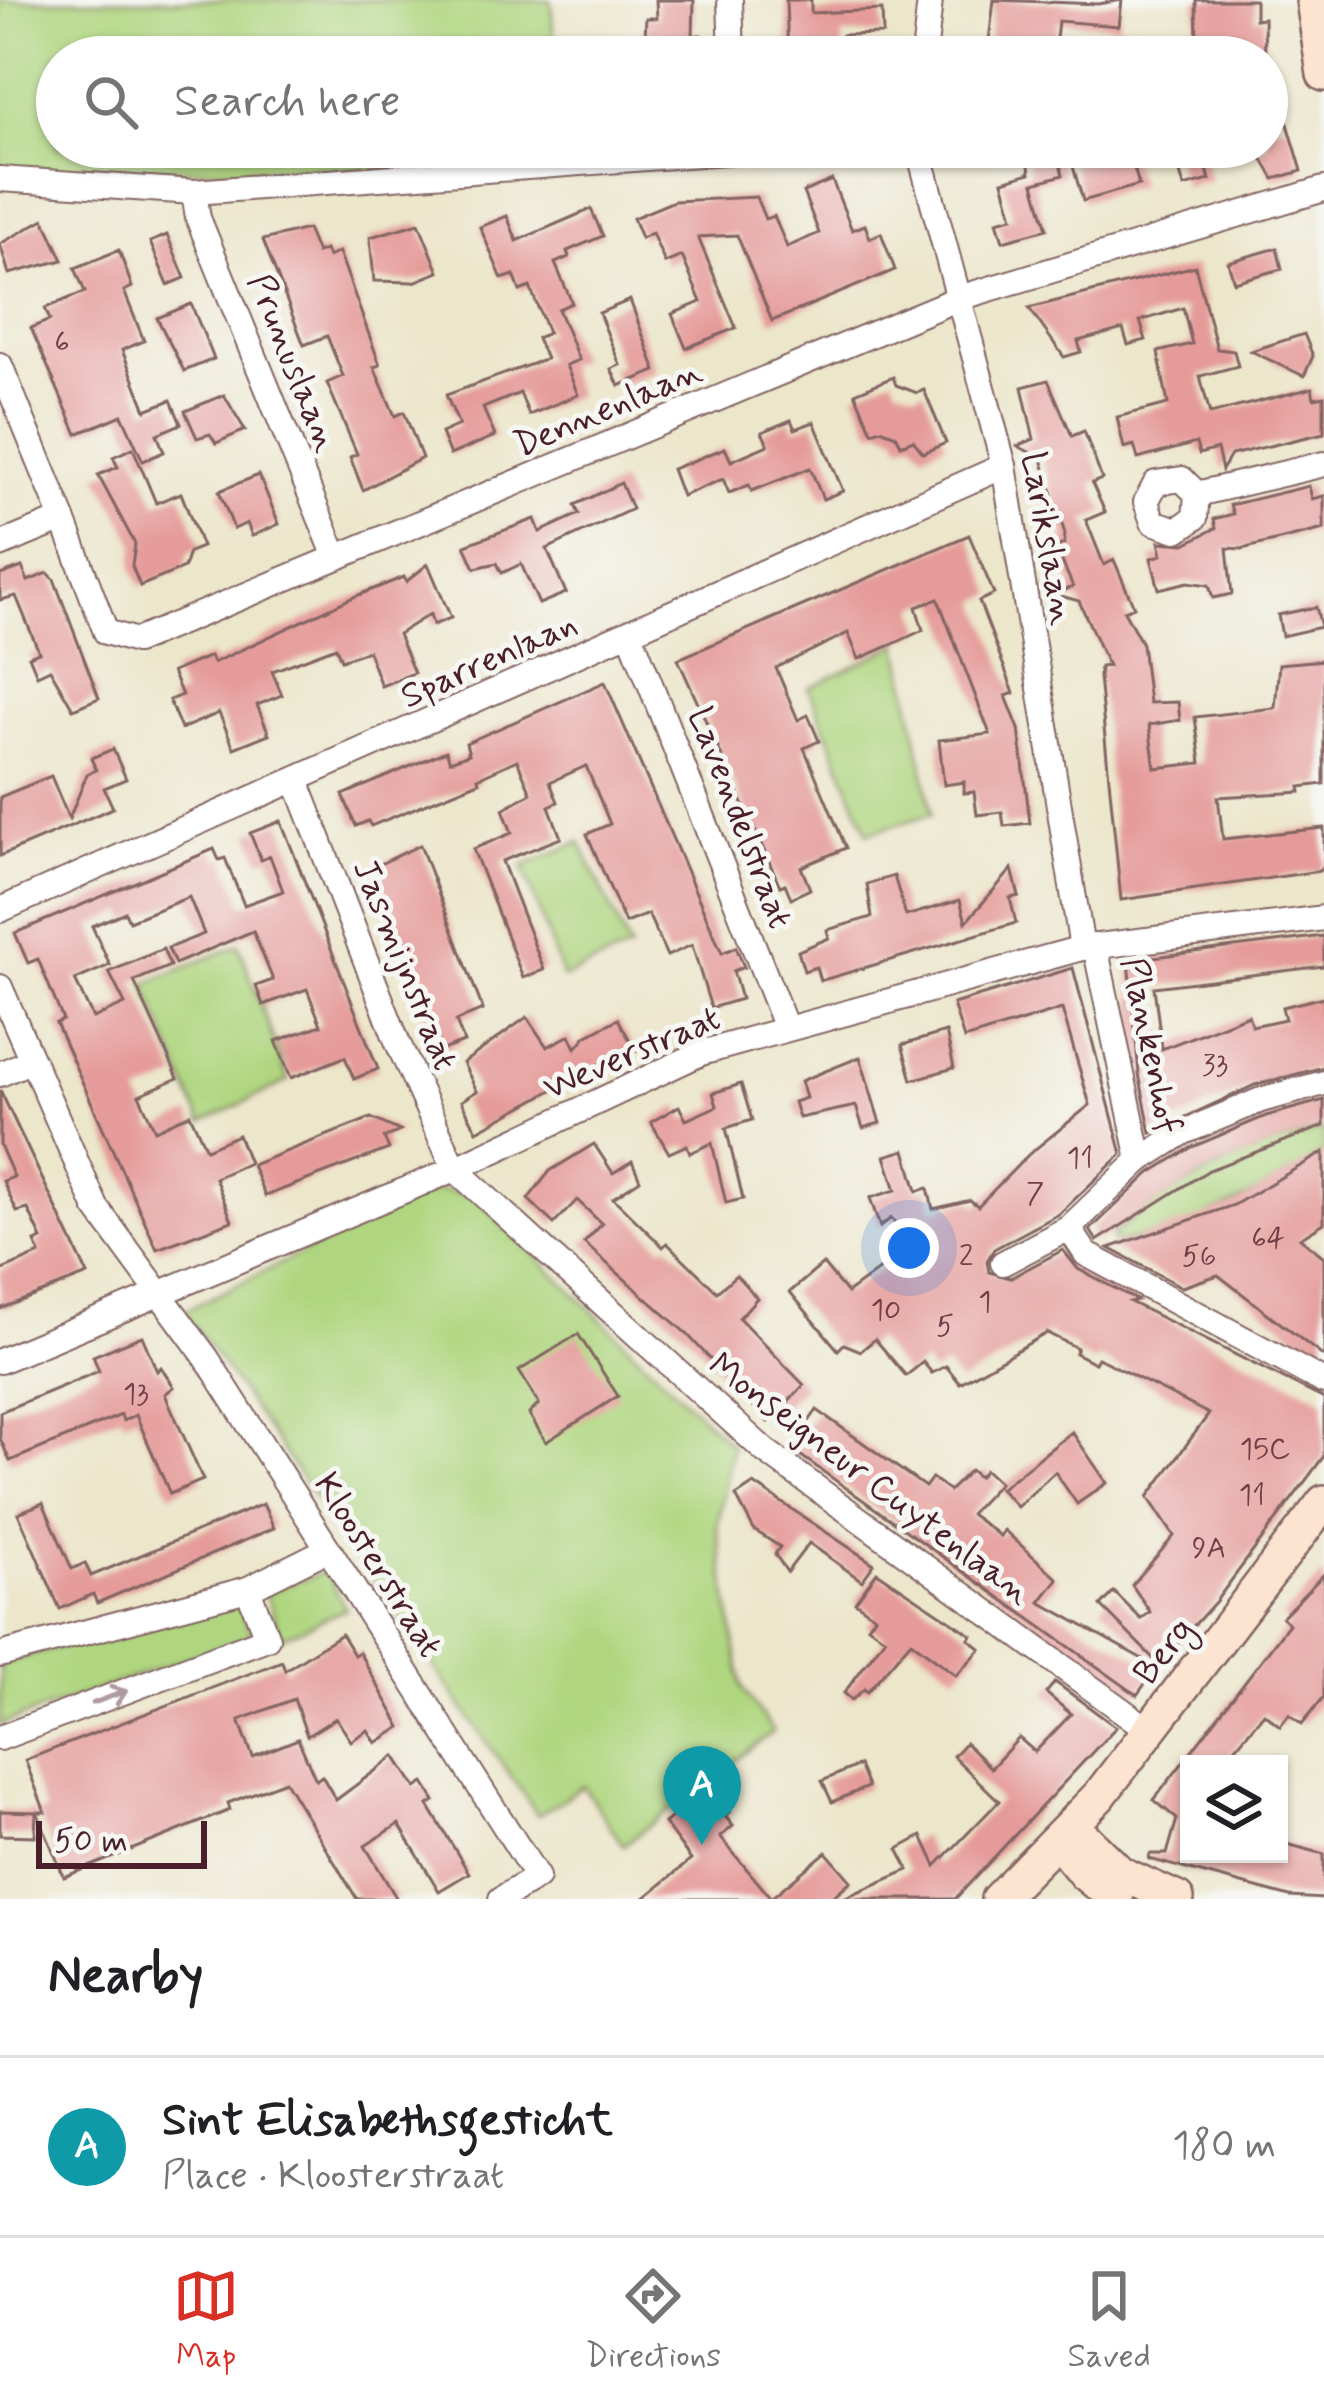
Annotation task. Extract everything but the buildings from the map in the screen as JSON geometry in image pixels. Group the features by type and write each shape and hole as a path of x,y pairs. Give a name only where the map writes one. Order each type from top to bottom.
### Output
{"street":[{"path":"730,0 731,36"},
{"path":"926,36 930,0"},
{"path":"1313,0 1324,74"},
{"path":"0,178 194,192 513,168"},
{"name":"Larikslaan","path":"924,168 1004,466 1088,947"},
{"name":"Dennenlaan","path":"0,365 106,632 121,640 136,640 959,298 1324,190"},
{"name":"Prunuslaan","path":"194,192 198,218 336,557"},
{"path":"1197,494 1324,464"},
{"name":"Sparrenlaan","path":"0,910 297,783 1004,466"},
{"path":"0,545 63,519"},
{"name":"Lavendelstraat","path":"630,633 786,1028"},
{"name":"Jasmijnstraat","path":"297,783 397,1041 455,1169"},
{"name":"Weverstraat","path":"0,1361 455,1169 701,1053 1088,947 1324,918"},
{"name":"Plankenhof","path":"1088,947 1140,1160"},
{"name":"Kloosterstraat","path":"2,998 96,1207 160,1292 537,1877 501,1899"},
{"path":"0,1074 32,1060"},
{"path":"1003,1263 1069,1228 1140,1160 1184,1132 1261,1100 1324,1083"},
{"name":"Monseigneur Cuytenlaan","path":"455,1169 764,1450 1149,1730"},
{"path":"1069,1228 1086,1254 1324,1382"},
{"name":"Berg","path":"998,1899 1065,1834 1324,1502"},
{"path":"0,1655 248,1589 328,1549"},
{"path":"0,1738 266,1638 248,1589"},
{"path":"1065,1834 1112,1892 1177,1899"}],"green space":[{"path":"0,0 551,0 554,36 36,36 36,168 561,168 0,170"},
{"path":"899,644 932,814 868,833 809,688"},
{"path":"580,842 630,949 563,978 523,866"},
{"path":"239,945 288,1081 202,1123 145,984"},
{"path":"1324,1130 1324,1152 1250,1196 1143,1237 1115,1243 1111,1236 1160,1200 1212,1171"},
{"path":"430,1190 472,1194 732,1446 717,1528 742,1688 773,1732 623,1845 583,1786 538,1815 184,1311"},
{"path":"326,1572 346,1609 282,1637 265,1592"},
{"path":"237,1602 252,1635 0,1725 0,1663"}],"place":[{"name":"Sint Elisabethsgesticht","path":"702,1845"}]}
